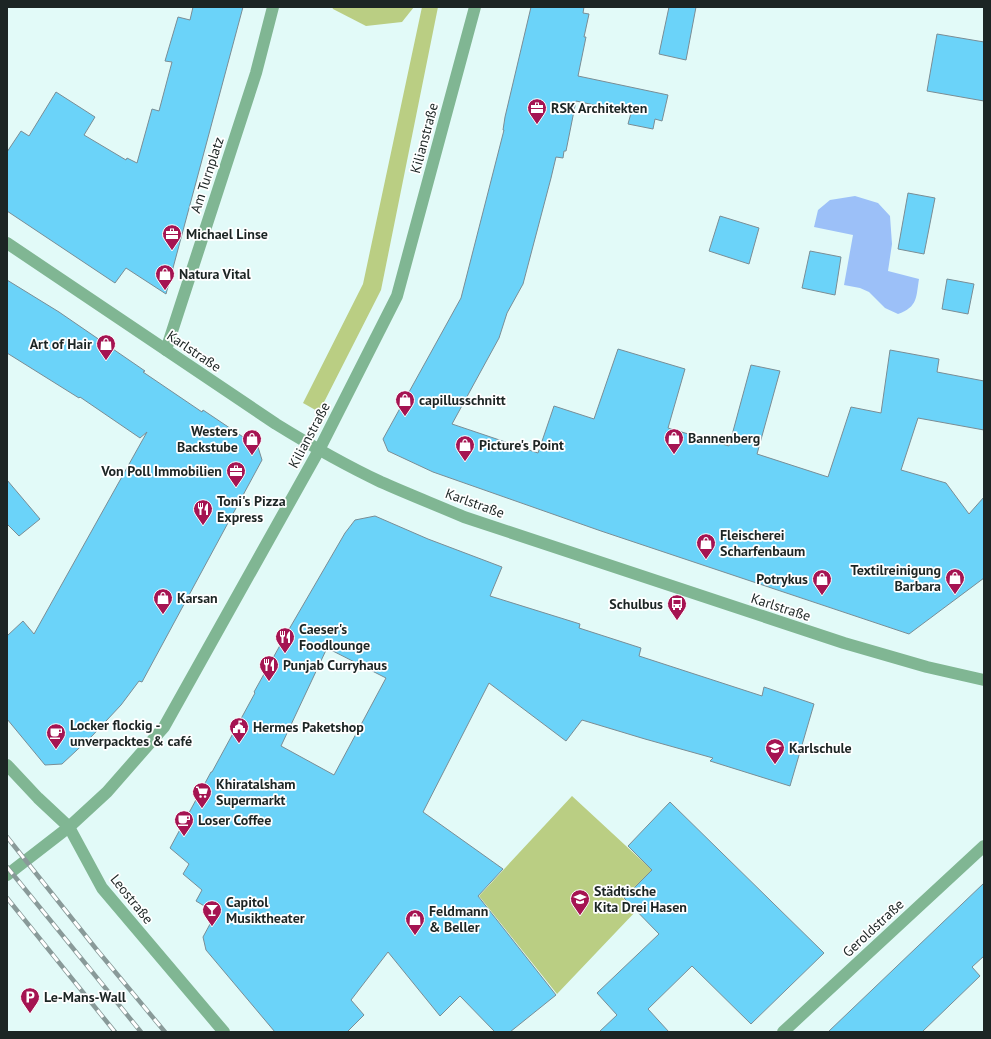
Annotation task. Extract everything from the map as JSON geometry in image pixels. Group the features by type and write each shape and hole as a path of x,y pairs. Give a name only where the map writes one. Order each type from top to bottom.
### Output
{"street":[{"name":"Am Turnplatz","path":"166,350 256,73 273,7"},
{"name":"Kilianstraße","path":"7,875 70,827 107,792 164,727 319,450 397,296 475,7"},
{"name":"Karlstraße","path":"7,242 276,424 319,450 380,481 464,516 844,643 927,667 984,680"},
{"name":"Leostraße","path":"7,765 38,798 70,827 102,888 224,1032"},
{"name":"Geroldstraße","path":"783,1032 984,846"}],"green space":[{"path":"332,7 414,7 402,22 366,26 333,9"},
{"path":"422,7 438,7 381,290 319,412 303,403 363,284"},
{"path":"572,796 652,870 623,898 636,911 557,994 479,896"}],"water":[{"path":"855,196 878,203 890,216 892,244 888,271 919,279 913,305 898,314 885,308 869,292 860,288 844,285 853,235 814,227 818,210 830,200"}],"building":[{"path":"193,7 243,7 166,294 126,268 115,283 7,211 7,152 21,131 29,136 56,92 95,117 84,135 126,160 127,158 137,163 152,109 159,111 172,62 165,61 178,17 190,20"},
{"path":"531,7 584,7 583,13 589,14 578,76 668,95 662,121 655,119 653,129 628,124 631,113 576,101 566,151 564,151 563,158 556,157 523,284 507,313 499,338 452,424 538,453 554,406 594,419 618,349 685,369 668,428 729,446 751,365 780,371 757,454 828,477 851,407 881,413 890,350 939,359 937,372 984,381 984,430 918,418 901,470 946,483 969,514 984,497 984,578 909,634 601,531 433,472 388,451 383,439 461,298 504,130 505,117"},
{"path":"669,7 696,7 686,60 659,54"},
{"path":"937,34 984,42 984,101 927,91"},
{"path":"908,193 935,198 924,254 898,249"},
{"path":"720,216 759,228 749,264 709,251"},
{"path":"810,251 841,257 835,295 802,288"},
{"path":"947,279 974,284 968,314 942,309"},
{"path":"7,280 59,312 145,371 143,372 202,412 203,410 258,447 262,460 142,682 139,681 121,705 92,736 62,764 45,765 7,719 7,636 23,621 34,634 147,432 140,438 80,397 79,398 7,353"},
{"path":"7,480 40,519 19,536 7,524"},
{"path":"375,516 428,539 502,567 490,596 580,624 579,628 641,648 639,656 762,696 764,687 814,704 790,786 710,761 713,758 582,720 566,741 489,683 423,812 503,869 478,896 556,995 510,1032 495,1032 460,996 440,1016 388,952 351,1000 364,1015 347,1032 275,1032 206,950 203,937 216,913 196,901 202,890 183,874 189,864 170,848 288,631 345,533 355,520","holes":["327,648 386,678 334,775 281,746"]},
{"path":"670,802 824,953 751,1024 692,966 648,1009 669,1032 599,1032 617,1015 597,993 659,934 624,898 652,870 628,846"},
{"path":"984,883 984,956 972,967 980,976 922,1032 828,1032"}],"railway":[{"path":"7,837 97,950 165,1032"},
{"path":"7,867 141,1032"},
{"path":"7,898 115,1032"}],"place":[{"name":"RSK Architekten","path":"537,125"},
{"name":"Michael Linse","path":"172,251"},
{"name":"Natura Vital","path":"165,291"},
{"name":"Art of Hair","path":"106,361"},
{"name":"capillusschnitt","path":"405,417"},
{"name":"Bannenberg","path":"674,455"},
{"name":"Westers Backstube","path":"252,456"},
{"name":"Picture's Point","path":"465,462"},
{"name":"Von Poll Immobilien","path":"236,488"},
{"name":"Toni's Pizza Express","path":"203,526"},
{"name":"Fleischerei Scharfenbaum","path":"706,560"},
{"name":"Textilreinigung Barbara","path":"955,595"},
{"name":"Potrykus","path":"822,596"},
{"name":"Karsan","path":"163,615"},
{"name":"Schulbus","path":"677,621"},
{"name":"Caeser's Foodlounge","path":"285,654"},
{"name":"Punjab Curryhaus","path":"269,682"},
{"name":"Hermes Paketshop","path":"239,744"},
{"name":"Locker flockig - unverpacktes & café","path":"56,750"},
{"name":"Karlschule","path":"775,765"},
{"name":"Khiratalsham Supermarkt","path":"202,809"},
{"name":"Loser Coffee","path":"184,837"},
{"name":"Städtische Kita Drei Hasen","path":"580,916"},
{"name":"Capitol Musiktheater","path":"212,927"},
{"name":"Feldmann & Beller","path":"415,936"},
{"name":"Le-Mans-Wall","path":"30,1014"}]}
